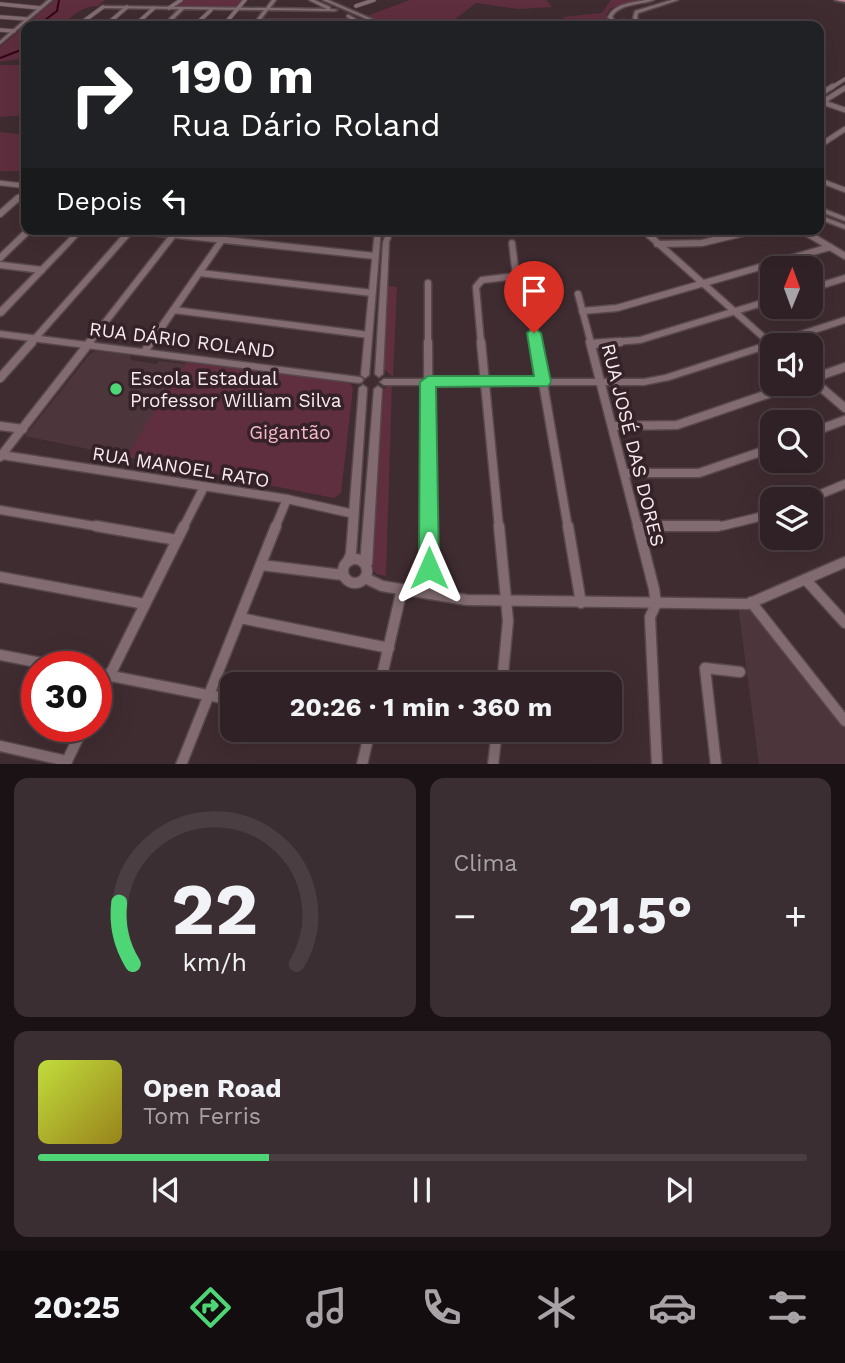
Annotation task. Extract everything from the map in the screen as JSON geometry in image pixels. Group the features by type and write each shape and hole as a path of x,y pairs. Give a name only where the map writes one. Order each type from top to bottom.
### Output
{"main road":[{"path":"837,0 845,1"}],"street":[{"path":"0,17 27,19 50,0"},
{"path":"84,21 111,0"},
{"path":"169,9 181,0"},
{"path":"227,21 245,0"},
{"path":"258,21 274,0"},
{"path":"311,0 327,1 374,21"},
{"path":"356,6 374,0"},
{"path":"614,21 610,16 617,8 652,0"},
{"path":"637,21 636,12 676,0"},
{"path":"290,11 327,1"},
{"path":"327,1 335,10 356,21"},
{"path":"0,4 40,8"},
{"path":"103,7 335,10"},
{"path":"111,21 127,7"},
{"path":"140,21 154,8"},
{"path":"169,21 181,9"},
{"path":"199,21 211,10"},
{"path":"0,44 21,25"},
{"path":"0,30 14,31"},
{"path":"824,92 845,79"},
{"path":"824,101 845,88"},
{"path":"824,104 845,110"},
{"path":"824,143 845,129"},
{"path":"835,187 845,179"},
{"path":"824,182 845,190"},
{"path":"0,183 21,187"},
{"path":"0,214 21,193"},
{"path":"824,211 845,219"},
{"path":"824,219 845,227"},
{"path":"0,258 24,235"},
{"path":"0,313 76,235"},
{"path":"0,378 127,235"},
{"path":"1,457 174,235"},
{"path":"194,235 375,256"},
{"path":"144,353 226,235"},
{"path":"343,575 348,562 354,514 362,381 369,335 377,235"},
{"path":"365,578 380,382 386,242 389,235"},
{"path":"648,235 760,334"},
{"path":"657,244 702,243 735,235"},
{"path":"810,235 845,256"},
{"path":"503,672 508,621 476,286 482,280 505,279 516,275 512,243"},
{"path":"582,311 617,308 830,247"},
{"path":"0,265 42,270"},
{"path":"200,273 372,293"},
{"path":"823,285 845,278"},
{"path":"428,283 429,594"},
{"path":"526,284 581,603"},
{"name":"RUA JOSÉ DAS DORES","path":"578,294 656,604"},
{"path":"591,344 640,340 760,304"},
{"path":"173,310 369,335"},
{"path":"805,333 845,320"},
{"name":"RUA DÁRIO ROLAND","path":"0,334 362,381"},
{"path":"362,381 644,382 666,378 760,348"},
{"path":"823,375 845,368"},
{"path":"362,381 380,382"},
{"path":"823,389 845,408"},
{"path":"612,426 677,425 762,396"},
{"path":"823,428 845,420"},
{"path":"0,426 23,429"},
{"path":"624,473 699,473 760,452"},
{"name":"RUA MANOEL RATO","path":"1,457 287,499 354,514"},
{"path":"823,493 845,484"},
{"path":"112,672 204,487"},
{"path":"181,764 287,499"},
{"path":"0,510 177,540"},
{"path":"638,526 727,527 745,525 760,519"},
{"path":"348,562 357,560 366,564"},
{"path":"261,565 343,575 352,582 365,578 382,586 429,594 505,602 656,604 751,603 845,562"},
{"path":"0,577 145,604"},
{"path":"806,580 845,623"},
{"path":"383,672 402,589"},
{"path":"751,603 845,721"},
{"path":"656,604 650,617 657,764"},
{"path":"240,618 388,648"},
{"path":"0,654 21,658"},
{"path":"716,764 705,668 740,672"},
{"path":"112,676 220,698"},
{"path":"0,746 66,763 77,742"},
{"path":"362,764 367,742"},
{"path":"493,764 496,742"}],"shaded area":[{"name":"Escola Estadual Professor William Silva","path":"96,351 130,355 131,360 157,364 159,361 185,364 127,457 25,436 90,354"},
{"path":"738,605 750,605 845,724 845,764 759,764"}],"green space":[{"path":"55,0 105,0 98,6 78,12 67,21 30,21"},
{"path":"185,0 244,0 237,8 172,8"},
{"path":"410,0 546,0 552,7 519,9 476,3 453,21 379,21 367,16"},
{"path":"611,0 647,0 611,8 606,15 609,21 568,21 562,17 602,13"},
{"path":"21,29 21,59 0,62 0,47"},
{"path":"0,65 21,65 21,115 0,117"},
{"path":"0,132 21,134 21,171 0,171"},
{"path":"388,286 397,287 393,377 383,368"},
{"name":"Gigantão","path":"188,360 350,383 353,388 341,493 334,498 127,457 174,377"},
{"path":"392,383 386,576 377,574 370,566 377,501 381,391"}],"waterway":[{"path":"44,21 57,11 59,0"},
{"path":"0,58 21,50"}],"place":[{"name":"Escola Estadual Professor William Silva","path":"116,389"}],"route":[{"path":"429,568 428,382 543,382 534,333"}]}
